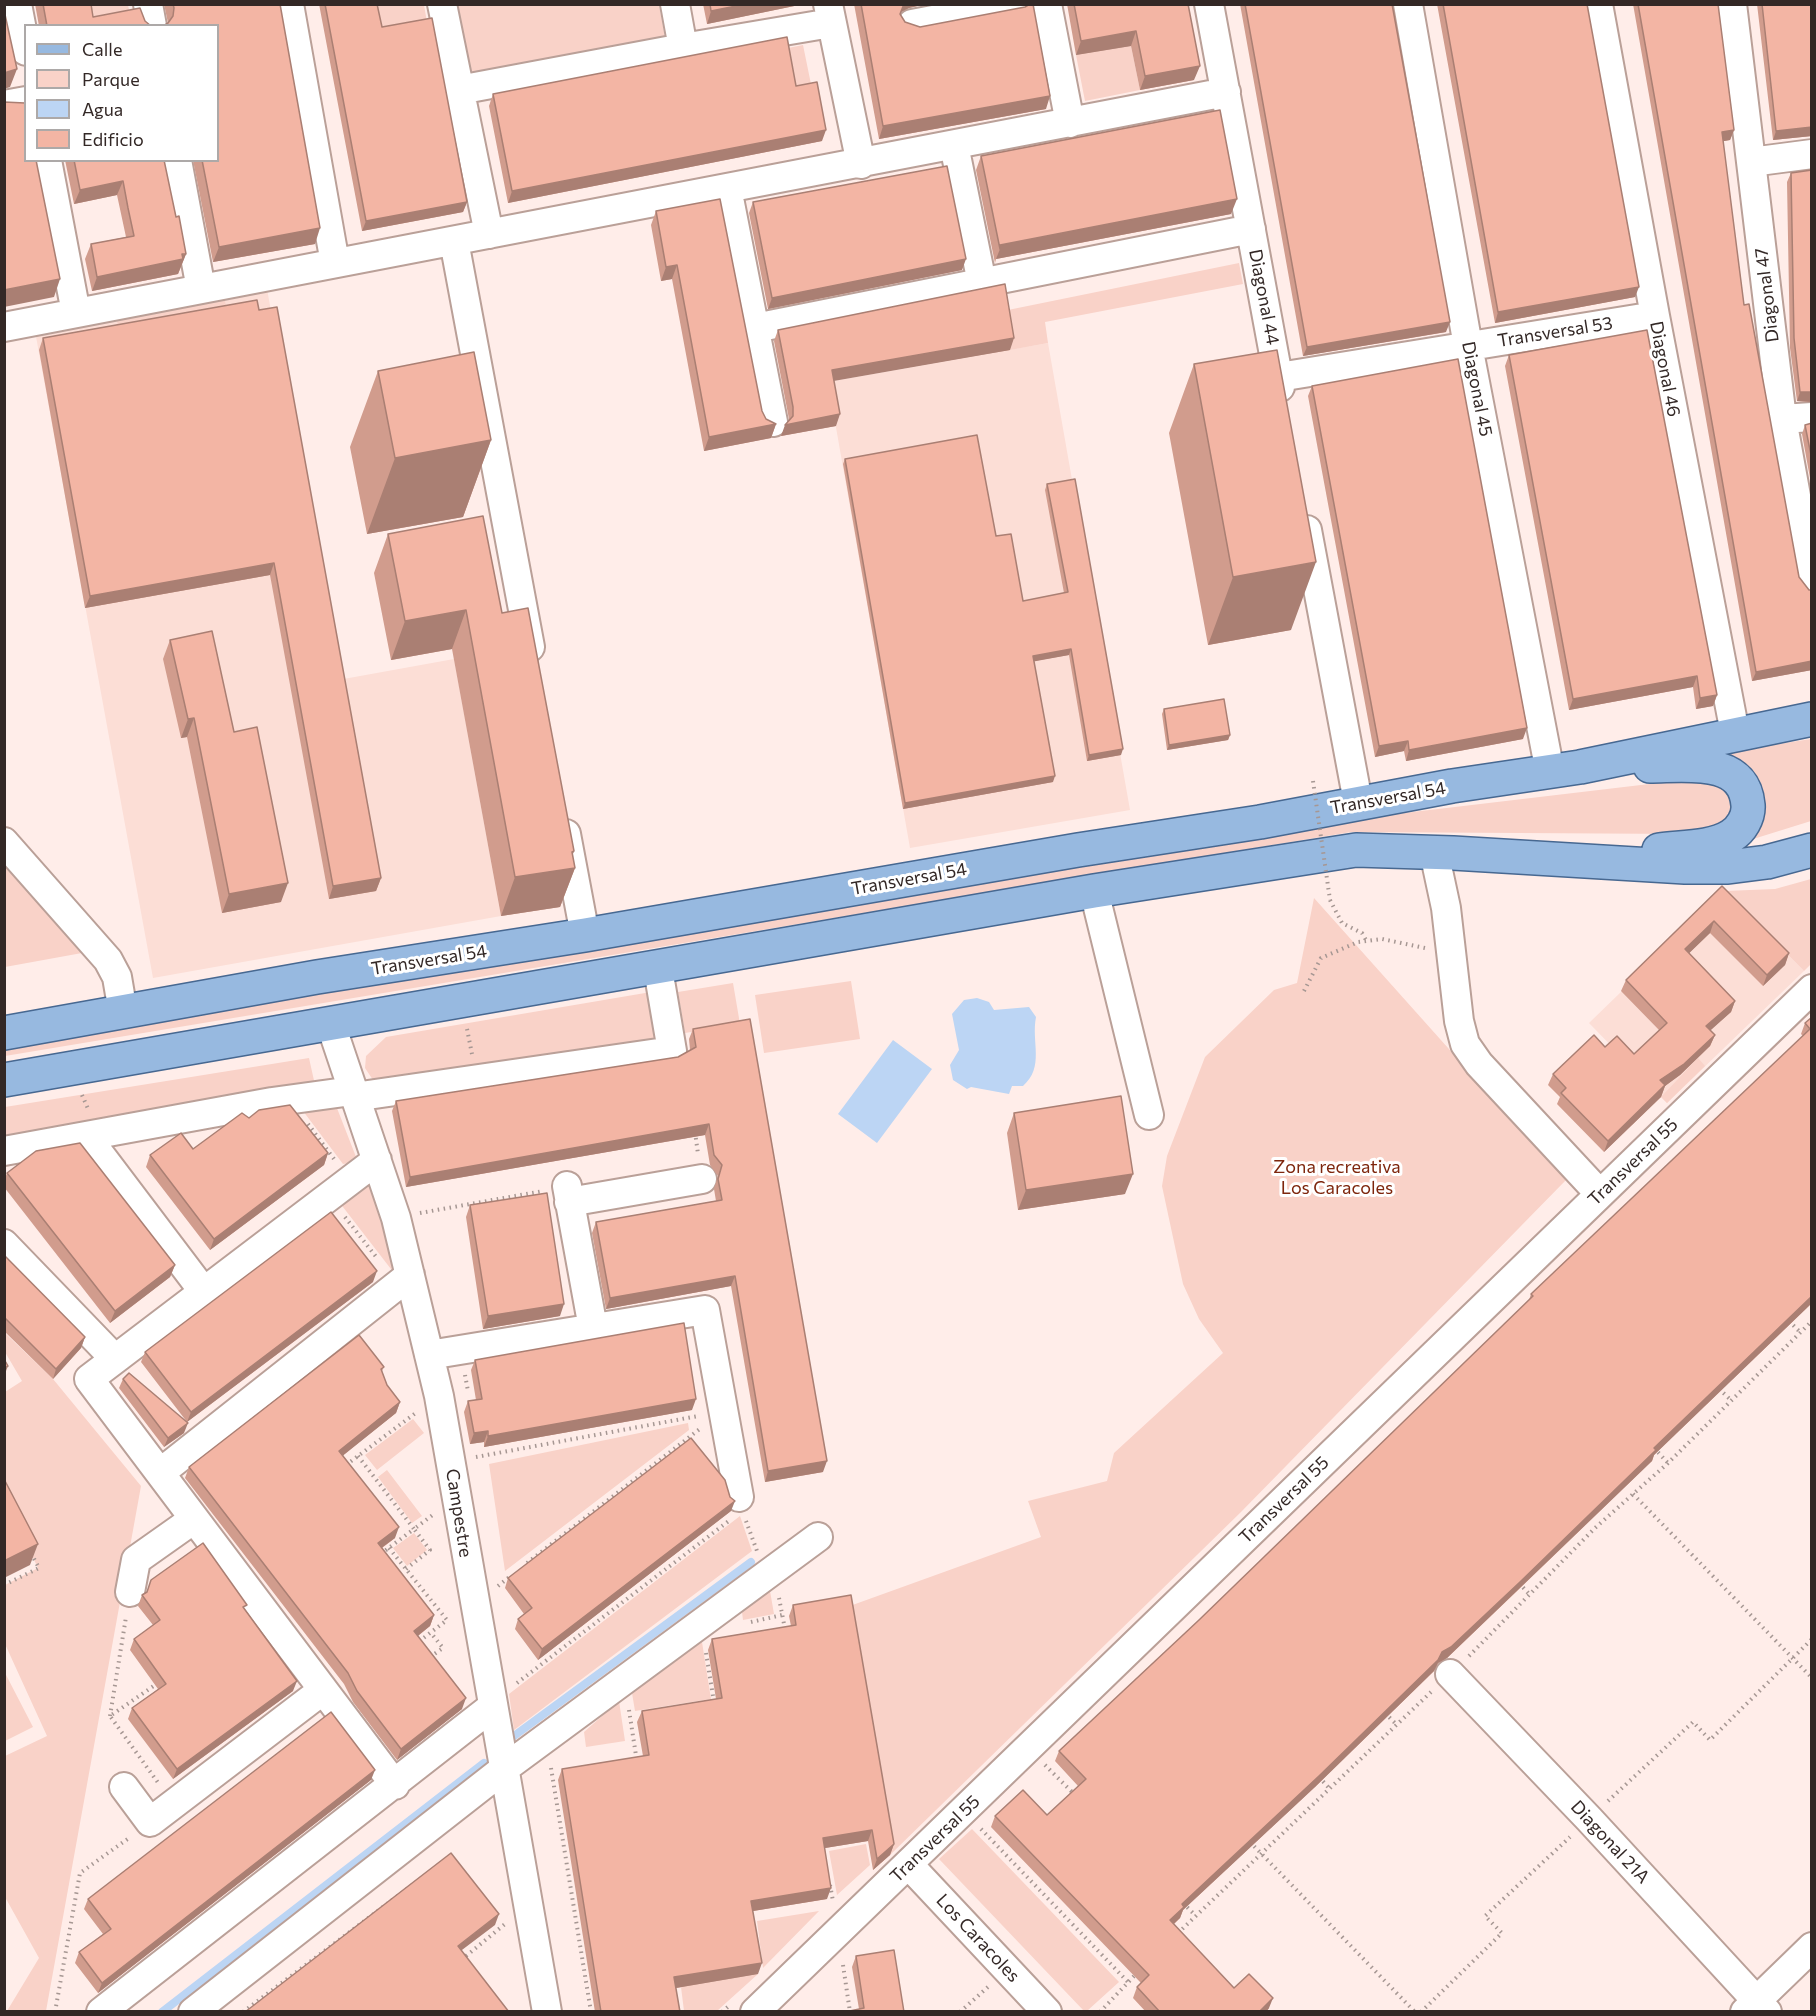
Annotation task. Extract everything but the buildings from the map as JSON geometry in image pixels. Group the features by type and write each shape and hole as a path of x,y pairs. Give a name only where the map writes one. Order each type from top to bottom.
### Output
{"main road":[{"name":"Transversal 54","path":"4,1033 1078,850 1260,822 1358,802 1565,770 1812,718"},
{"path":"1565,770 1718,768 1731,773 1741,783 1746,794 1748,809 1738,831 1719,842 1589,860"},
{"path":"4,1080 658,969 1094,891 1356,850 1589,860 1685,867 1728,867 1767,862 1812,850"}],"street":[{"path":"17,4 24,41"},
{"path":"148,4 152,24"},
{"path":"289,4 335,263"},
{"path":"442,4 489,234"},
{"path":"675,4 683,48"},
{"path":"912,24 1017,4"},
{"path":"1047,4 1070,123"},
{"name":"Diagonal 44","path":"1209,4 1286,415"},
{"name":"Diagonal 45","path":"1408,4 1468,346 1565,770"},
{"name":"Diagonal 46","path":"1598,4 1655,316 1736,733"},
{"name":"Diagonal 47","path":"1732,4 1782,419 1812,584"},
{"path":"459,90 683,48 830,14 861,164"},
{"path":"4,327 1226,92"},
{"path":"4,105 24,101"},
{"path":"954,145 982,283"},
{"path":"1751,162 1812,154"},
{"path":"47,162 76,313"},
{"path":"177,162 201,289"},
{"path":"727,188 773,422"},
{"path":"755,328 1251,230"},
{"path":"454,241 535,670"},
{"name":"Transversal 53","path":"1279,377 1655,316"},
{"path":"1782,419 1812,417"},
{"path":"1303,509 1358,802"},
{"path":"561,809 585,935"},
{"path":"4,842 108,960 117,977 123,1012"},
{"path":"1434,852 1446,908 1459,1021 1465,1044 1479,1064 1600,1194"},
{"path":"1094,891 1149,1115"},
{"path":"4,1151 290,1100 477,1079 672,1051 658,969"},
{"name":"Transversal 55","path":"755,2012 836,1919 908,1864 964,1812 1812,989"},
{"name":"Campestre","path":"331,1025 396,1218 404,1280 429,1355 439,1396 547,2012"},
{"path":"92,1134 204,1292"},
{"path":"377,1160 89,1379 395,1785"},
{"path":"593,1328 568,1194 702,1179"},
{"path":"4,1244 115,1359"},
{"path":"160,1473 404,1280"},
{"path":"429,1355 705,1310 723,1411 736,1507"},
{"path":"130,1592 136,1560 194,1519"},
{"path":"193,2012 505,1768 818,1537"},
{"name":"Diagonal 21A","path":"1450,1674 1589,1819 1756,2008"},
{"path":"124,1787 150,1822 323,1690"},
{"path":"101,2012 395,1785 493,1704"},
{"name":"Los Caracoles","path":"908,1864 1047,2012"},
{"path":"1756,2008 1812,1947"}],"path":[{"path":"1312,781 1330,900 1342,923 1362,933 1366,940"},
{"path":"1304,991 1321,958 1366,940 1382,939 1417,945 1453,958"},
{"path":"466,1019 477,1079"},
{"path":"70,1069 92,1134"},
{"path":"290,1100 340,1189 404,1280"},
{"path":"396,1218 568,1194"},
{"path":"1784,1316 1800,1332"},
{"path":"1170,1940 1450,1674 1595,1528 1668,1463 1812,1321"},
{"path":"1716,1385 1732,1401"},
{"path":"340,1470 439,1396"},
{"path":"450,1462 723,1411"},
{"path":"474,1605 723,1411"},
{"path":"1652,1446 1668,1463"},
{"path":"358,1456 430,1550 406,1569"},
{"path":"1633,1494 1812,1678"},
{"path":"493,1704 736,1507"},
{"path":"1587,1519 1595,1528"},
{"path":"380,1555 414,1529"},
{"path":"389,1548 447,1620 414,1646 420,1653"},
{"path":"4,1585 39,1568 29,1549"},
{"path":"1514,1577 1530,1594"},
{"path":"130,1592 110,1716 174,1804"},
{"path":"748,1622 782,1615 786,1639"},
{"path":"426,1660 443,1648 431,1633"},
{"path":"705,1643 716,1712"},
{"path":"110,1716 167,1676"},
{"path":"627,1702 639,1771"},
{"path":"1380,1707 1396,1724"},
{"path":"1028,1748 1078,1798"},
{"path":"550,1767 591,2012"},
{"path":"1312,1770 1329,1788"},
{"path":"964,1812 1128,1982"},
{"path":"55,2012 81,1873 150,1822"},
{"path":"1246,1837 1415,2012"},
{"path":"243,2012 450,1855 457,1863"},
{"path":"830,1883 850,2012"},
{"path":"1179,1898 1195,1915"},
{"path":"456,1963 506,1923 499,1914"},
{"path":"294,1934 320,1967"},
{"path":"466,1956 473,1965"},
{"path":"1100,2012 1145,1966"},
{"path":"960,2012 1007,1970"}],"shaded area":[{"path":"267,289 338,680 454,659 501,916 153,978 35,331"},
{"path":"1048,343 1130,810 910,848 828,382"},
{"path":"1725,891 1804,971 1667,1103 1589,1023"}],"green space":[{"path":"82,5 128,5 132,24 86,24"},
{"path":"372,5 424,5 428,28 378,38"},
{"path":"457,5 659,5 665,37 470,73"},
{"path":"803,45 813,94 792,97 783,49"},
{"path":"1131,46 1140,90 1085,101 1076,55"},
{"path":"1239,263 1243,284 1045,322 1048,343 1010,350 1003,311"},
{"path":"224,297 226,306 120,336 116,316"},
{"path":"1811,739 1811,821 1734,845 1759,822 1763,814 1762,787 1753,771 1739,760 1701,756"},
{"path":"1717,776 1733,801 1728,822 1686,834 1351,832 5,1056 5,1045 1345,820"},
{"path":"5,865 82,953 5,967"},
{"path":"1811,879 1811,964 1804,971 1725,891 1775,889"},
{"name":"Zona recreativa Los Caracoles","path":"1314,898 1566,1180 1241,1512 890,1855 847,1607 1041,1537 1028,1501 1107,1481 1114,1453 1223,1353 1199,1319 1183,1284 1162,1186 1167,1156 1205,1057 1274,990 1297,983"},
{"path":"851,981 860,1039 764,1053 755,995"},
{"path":"733,983 740,1024 685,1033 678,992"},
{"path":"651,992 662,1042 375,1083 365,1068 366,1056 386,1037"},
{"path":"309,1058 315,1085 5,1143 5,1107"},
{"path":"1698,1058 1705,1066 1667,1103 1661,1097"},
{"path":"335,1103 358,1162 343,1164 300,1107"},
{"path":"369,1174 400,1270 394,1273 336,1198"},
{"path":"5,1333 53,1379 141,1486 46,2011 7,2011 39,1958 5,1897 5,1756 47,1736 5,1644 5,1585 38,1568 5,1501 5,1392 22,1381 5,1352"},
{"path":"413,1419 424,1433 377,1470 365,1455"},
{"path":"688,1423 689,1430 505,1571 489,1464"},
{"path":"387,1470 422,1516 412,1523 378,1477"},
{"path":"740,1516 752,1551 514,1730 509,1694"},
{"path":"414,1533 427,1550 407,1566 393,1548"},
{"path":"770,1591 774,1614 743,1620 742,1612"},
{"path":"702,1642 711,1699 635,1711 632,1693"},
{"path":"4,1671 33,1727 5,1741 4,1741"},
{"path":"619,1701 625,1741 586,1747 584,1732"},
{"path":"972,1829 1119,1982 1087,2011 1084,2011 939,1859"},
{"path":"866,1844 870,1865 837,1895 829,1851"},
{"path":"819,1911 763,1968 757,1921"},
{"path":"758,1974 717,2011 684,2011 681,1987"}],"water":[{"path":"977,998 989,1002 994,1010 1029,1007 1036,1017 1034,1071 1023,1086 1012,1086 1009,1094 971,1087 967,1089 953,1080 950,1065 959,1050 952,1014 964,1000"},
{"path":"893,1040 932,1069 877,1143 838,1114"}],"waterway":[{"path":"514,1736 751,1562"},
{"path":"162,2012 484,1763"}]}
